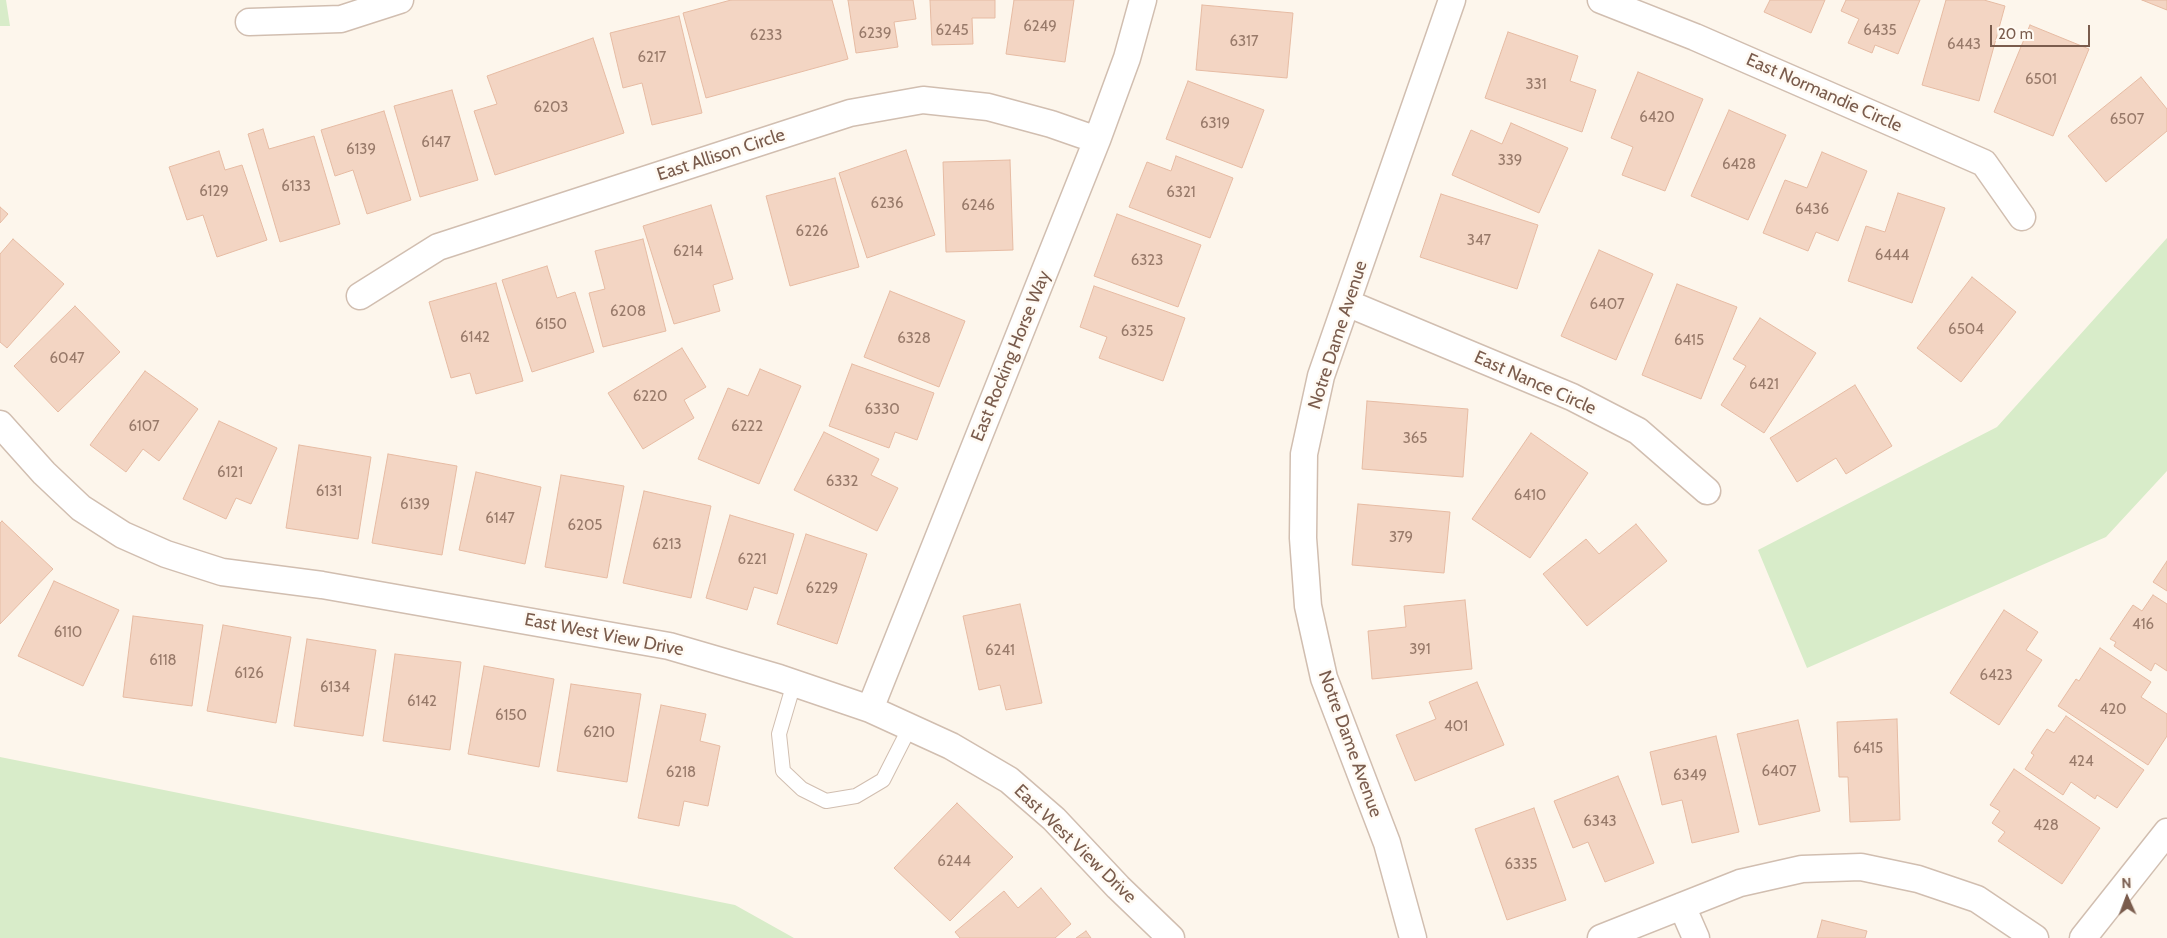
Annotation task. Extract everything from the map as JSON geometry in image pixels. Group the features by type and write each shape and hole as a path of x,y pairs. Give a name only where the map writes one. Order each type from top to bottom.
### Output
{"street":[{"path":"249,22 341,19 400,0"},
{"name":"East Rocking Horse Way","path":"870,709 1097,140 1127,58 1143,0"},
{"name":"Notre Dame Avenue","path":"1413,938 1387,843 1324,678 1308,606 1303,538 1304,454 1321,376 1452,0"},
{"name":"East Normandie Circle","path":"1601,0 1695,37 1984,163 2022,217"},
{"name":"East Allison Circle","path":"360,296 438,246 850,113 923,100 988,107 1051,124 1097,140"},
{"name":"East Nance Circle","path":"1347,303 1564,393 1638,431 1707,491"},
{"name":"East West View Drive","path":"0,424 44,472 81,508 123,535 166,554 222,572 322,585 669,646 794,683 870,709 951,746 1009,780 1054,819 1118,887 1172,938"},
{"path":"2083,938 2167,832"},
{"path":"1601,938 1740,883 1802,869 1862,867 1918,879 1977,899 2035,938"},
{"path":"1682,906 1696,938"}],"lane":[{"path":"794,683 779,734 783,771 802,789 826,801 856,796 883,780 910,727"}],"green space":[{"path":"0,0 6,0 10,26 0,26"},
{"path":"2167,238 2167,471 2106,537 1807,668 1758,550 1997,427"},
{"path":"0,757 735,905 794,938 0,938"}],"building":[{"path":"731,0 832,0 848,59 706,98 683,13"},
{"path":"848,0 913,0 916,19 894,22 898,47 856,53"},
{"path":"930,0 995,0 995,18 972,18 973,44 932,45"},
{"path":"1014,0 1074,0 1065,62 1006,54"},
{"path":"1770,0 1825,0 1811,33 1764,12"},
{"path":"1846,0 1920,0 1898,54 1875,45 1872,53 1848,43 1859,19 1841,11"},
{"path":"1946,0 1984,0 2005,6 1979,101 1922,85"},
{"path":"2142,0 2167,0 2167,10"},
{"path":"1202,5 1293,13 1287,78 1196,70"},
{"path":"679,16 702,113 652,125 642,83 623,88 610,33"},
{"path":"2030,25 2089,49 2053,136 1994,112"},
{"path":"1508,32 1578,56 1570,81 1596,90 1582,132 1485,98"},
{"path":"593,38 624,133 495,175 474,111 497,104 487,76"},
{"path":"1638,72 1703,99 1665,191 1622,175 1633,147 1611,138"},
{"path":"2141,77 2167,109 2167,131 2106,182 2068,136"},
{"path":"1188,81 1264,110 1242,168 1166,139"},
{"path":"452,90 478,180 420,197 394,106"},
{"path":"1729,110 1786,135 1748,220 1691,196"},
{"path":"384,111 411,200 367,214 353,170 335,176 321,130"},
{"path":"1511,123 1568,148 1539,213 1452,175 1471,130 1502,144"},
{"path":"263,129 269,149 314,136 340,224 280,242 248,134"},
{"path":"906,150 935,235 867,258 839,173"},
{"path":"219,151 225,170 242,165 267,240 217,257 203,215 187,220 169,167"},
{"path":"1822,152 1867,171 1838,241 1816,232 1808,251 1763,233 1785,180 1807,188"},
{"path":"1176,156 1233,178 1210,238 1129,207 1147,162 1171,171"},
{"path":"1010,160 1013,250 946,252 943,162"},
{"path":"835,178 859,267 790,286 766,196"},
{"path":"1898,193 1945,208 1912,303 1848,281 1866,226 1885,232"},
{"path":"1441,194 1538,225 1517,289 1420,257"},
{"path":"711,205 733,279 713,285 720,311 674,324 643,226"},
{"path":"0,207 8,214 0,223"},
{"path":"1117,214 1201,245 1178,307 1094,276"},
{"path":"13,239 64,284 7,348 0,342 0,254"},
{"path":"643,239 666,331 603,347 589,293 605,289 595,251"},
{"path":"1599,250 1653,274 1616,360 1561,336"},
{"path":"547,266 557,298 575,292 594,352 532,372 502,280"},
{"path":"1972,277 2016,312 1961,382 1917,348"},
{"path":"496,283 523,381 476,394 470,373 451,378 429,302"},
{"path":"1677,284 1737,307 1701,399 1642,375"},
{"path":"1094,286 1185,318 1163,381 1099,358 1107,337 1080,327"},
{"path":"890,291 965,321 939,387 864,357"},
{"path":"75,306 120,352 58,412 14,366"},
{"path":"1760,318 1816,353 1764,433 1721,405 1746,366 1733,359"},
{"path":"682,348 706,387 684,400 694,418 643,449 608,393"},
{"path":"852,364 934,393 917,440 895,432 889,448 829,426"},
{"path":"760,369 801,386 759,484 698,459 728,388 748,396"},
{"path":"145,371 198,409 159,461 143,449 126,472 90,445"},
{"path":"1855,385 1892,446 1846,474 1836,458 1797,482 1770,438"},
{"path":"1367,401 1468,409 1463,477 1362,469"},
{"path":"219,421 277,448 251,504 236,498 226,519 183,499"},
{"path":"824,432 879,459 871,475 898,488 877,531 794,490"},
{"path":"1531,433 1588,473 1530,558 1472,519"},
{"path":"299,445 371,457 358,539 286,528"},
{"path":"388,454 457,466 442,555 372,543"},
{"path":"476,472 541,487 525,564 459,550"},
{"path":"561,475 624,486 607,578 545,567"},
{"path":"644,491 711,506 691,598 623,583"},
{"path":"1358,504 1450,512 1444,573 1352,565"},
{"path":"730,515 794,534 777,594 754,587 747,610 706,598"},
{"path":"2,521 53,569 0,624 0,523"},
{"path":"1636,524 1667,561 1587,626 1543,574 1586,539 1599,554"},
{"path":"806,534 867,554 837,644 777,624"},
{"path":"2167,561 2167,591 2153,582"},
{"path":"54,581 119,610 83,686 18,656"},
{"path":"2153,595 2167,604 2167,671 2155,663 2151,671 2114,646 2116,642 2110,639 2133,605 2142,611"},
{"path":"1465,600 1472,669 1372,679 1368,631 1406,627 1404,606"},
{"path":"1020,604 1042,703 1006,710 1000,685 979,690 963,616"},
{"path":"2004,610 2038,632 2026,650 2042,660 1999,725 1950,693"},
{"path":"133,616 203,625 192,706 123,697"},
{"path":"223,625 291,637 276,723 207,711"},
{"path":"307,639 376,650 363,736 294,726"},
{"path":"2100,648 2151,682 2141,697 2167,714 2167,736 2148,765 2058,706 2076,679 2079,681"},
{"path":"395,654 461,662 450,750 383,741"},
{"path":"484,666 554,679 539,767 468,754"},
{"path":"1477,682 1504,745 1415,781 1396,735 1436,719 1429,702"},
{"path":"571,684 641,694 627,782 557,771"},
{"path":"661,705 706,714 700,741 720,746 708,806 684,801 679,826 638,818"},
{"path":"2066,716 2144,770 2117,808 2097,795 2095,799 2071,782 2063,795 2025,769 2034,755 2031,753 2047,729 2054,733"},
{"path":"1897,719 1900,820 1850,822 1848,777 1839,777 1837,722"},
{"path":"1798,720 1820,811 1759,825 1737,734"},
{"path":"1716,736 1739,832 1692,843 1682,800 1662,805 1650,752"},
{"path":"2014,769 2100,828 2062,884 1998,841 2005,832 1992,823 2000,811 1990,805"},
{"path":"1618,776 1654,863 1605,882 1588,842 1573,848 1554,801"},
{"path":"957,803 1013,857 950,921 894,868"},
{"path":"1534,808 1566,900 1507,920 1475,829"},
{"path":"1041,888 1071,924 1055,938 960,938 955,932 1004,891 1018,908"},
{"path":"1822,920 1867,931 1865,938 1817,938"},
{"path":"1086,931 1091,938 1076,938"}]}
